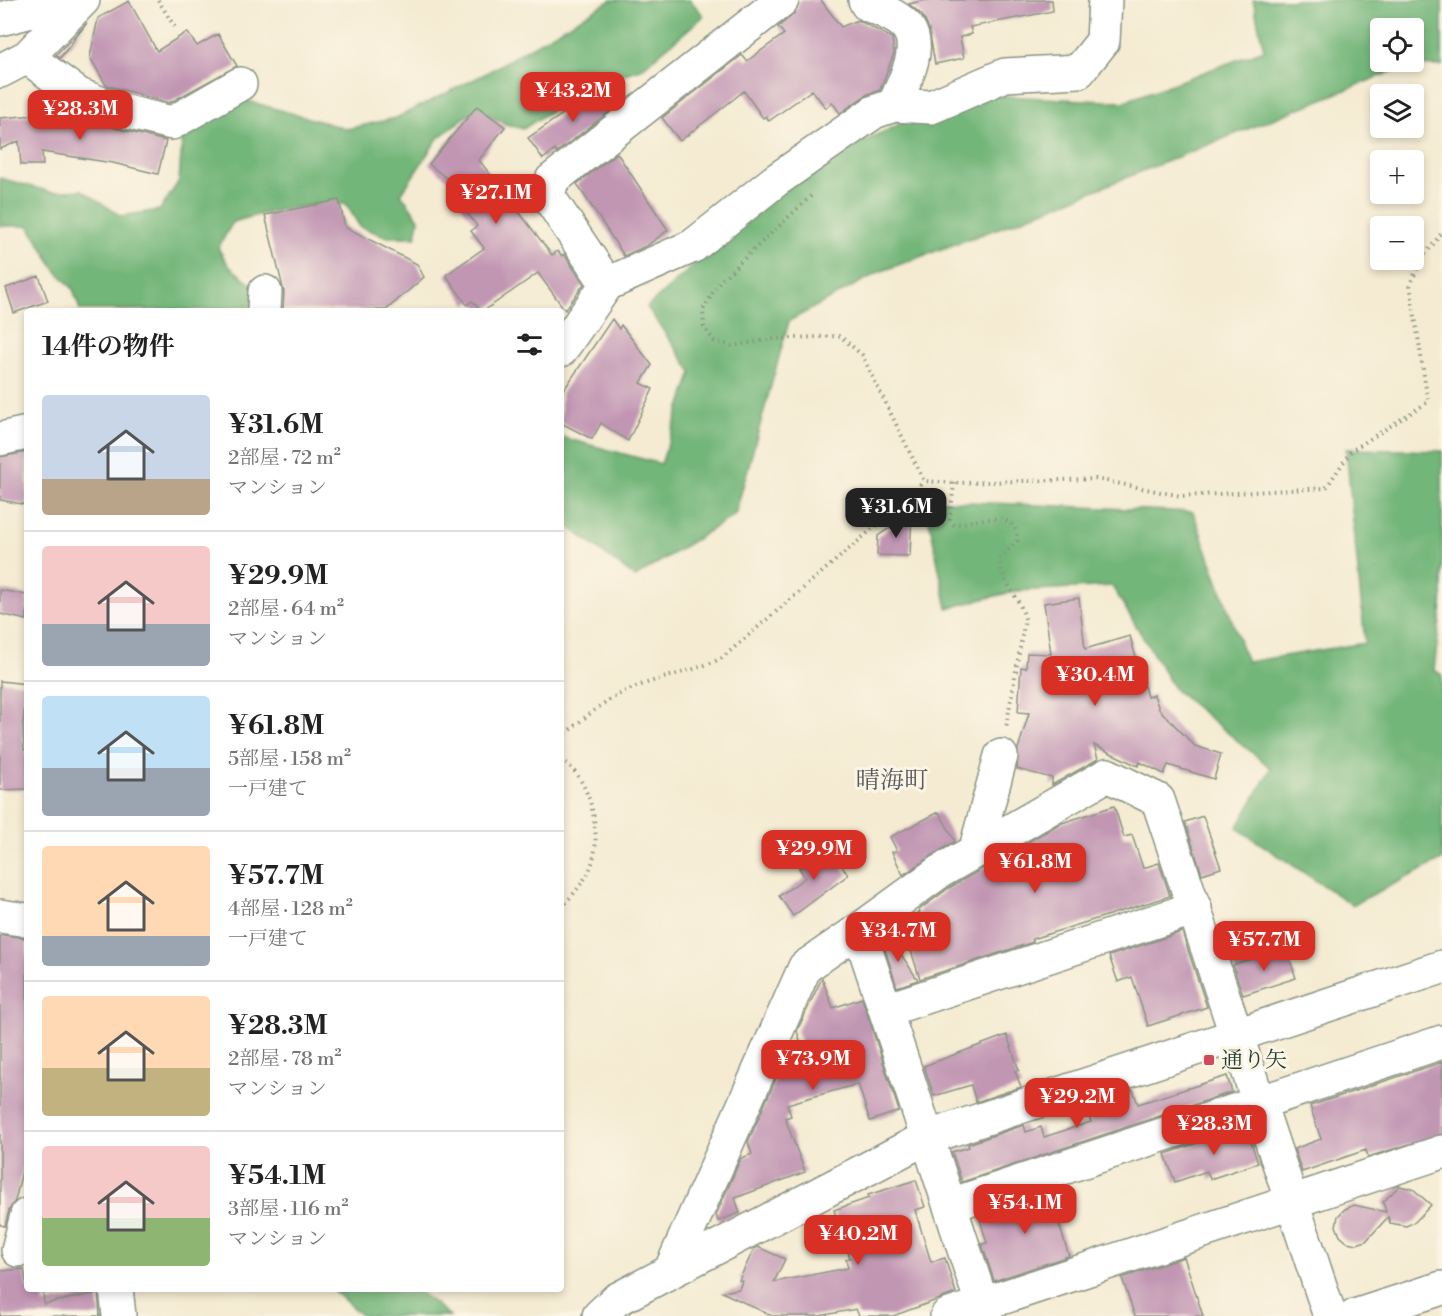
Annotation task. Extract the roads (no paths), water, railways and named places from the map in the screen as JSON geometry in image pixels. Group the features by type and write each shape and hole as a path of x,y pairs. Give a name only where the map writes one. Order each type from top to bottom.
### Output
{"street":[{"path":"0,19 75,0"},
{"path":"83,0 14,64 79,95 118,110 172,123 240,84"},
{"path":"607,284 548,196 552,180 782,0"},
{"path":"865,0 867,4 896,18 908,28 914,46 907,74 894,105"},
{"path":"564,346 607,284 693,246 775,181 874,112 894,105 931,107 1005,75 1079,71 1103,41 1106,0"},
{"path":"0,439 24,434"},
{"path":"975,852 1001,756"},
{"path":"670,1272 805,967 939,872 1107,775 1158,801 1330,1316"},
{"path":"886,1010 1195,908"},
{"path":"0,916 24,920"},
{"path":"859,930 984,1310"},
{"path":"599,1316 616,1300 926,1138 1442,967"},
{"path":"951,1205 1442,1042"},
{"path":"947,1316 984,1310 1442,1152"},
{"path":"15,1251 24,1224"},
{"path":"1354,1316 1442,1288"},
{"path":"116,1292 119,1316"}],"place":[{"name":"通り矢","path":"1209,1060"}],"district":[{"name":"晴海町","path":"892,781"}]}
